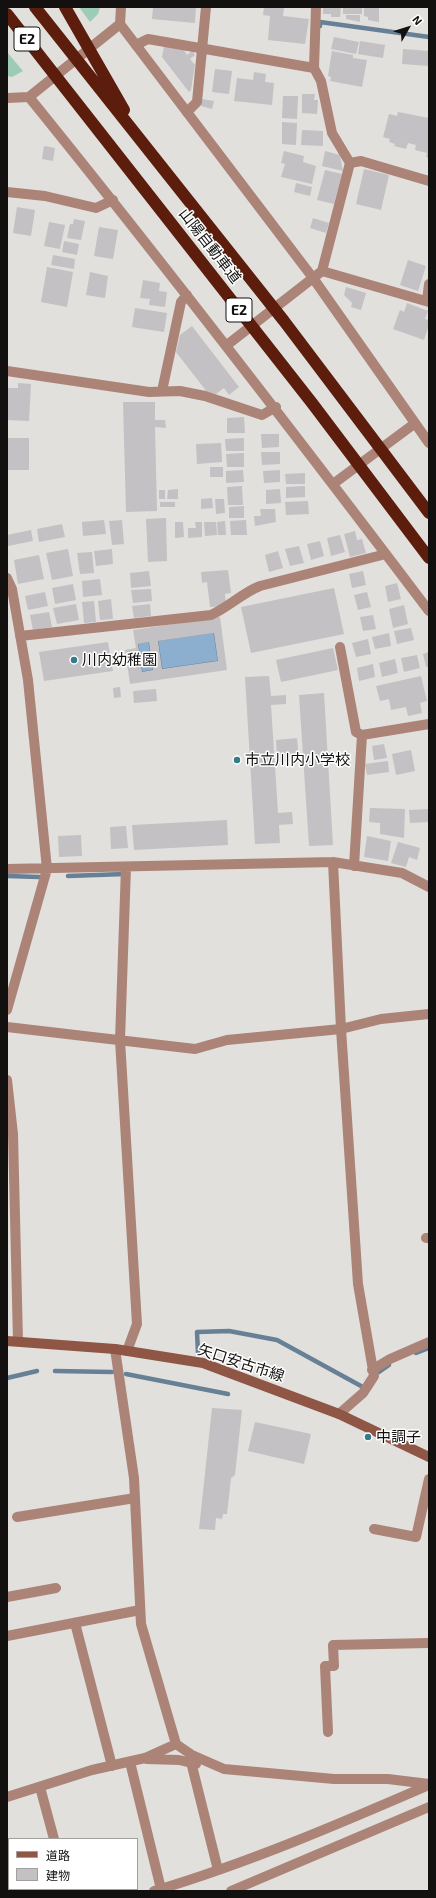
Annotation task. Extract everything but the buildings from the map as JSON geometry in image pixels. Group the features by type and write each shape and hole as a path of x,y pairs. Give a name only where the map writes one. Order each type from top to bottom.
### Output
{"highway":[{"name":"山陽自動車道","path":"35,7 284,321 429,513"},
{"path":"65,7 144,146"},
{"name":"山陽自動車道","path":"7,14 312,403 429,558"}],"main road":[{"name":"矢口安古市線","path":"7,1340 115,1349 202,1363 339,1414 429,1457"}],"street":[{"path":"121,7 120,24 313,278 414,424 429,443"},
{"path":"187,112 197,102 206,7"},
{"path":"227,345 322,271 350,162 332,133 321,81 314,68 316,7"},
{"path":"7,98 29,97 120,24"},
{"path":"136,45 148,39 314,68"},
{"path":"29,97 113,200 227,345 429,611"},
{"path":"350,162 361,161 429,181"},
{"path":"7,192 45,196 96,208 113,200"},
{"path":"322,271 428,302 429,284"},
{"path":"162,391 181,302 187,295"},
{"path":"7,371 149,392 180,391 205,396 262,415 276,408"},
{"path":"333,484 414,424"},
{"path":"20,636 211,615 223,610 249,590 260,586 386,554"},
{"path":"7,578 12,589 28,680 47,869 7,1010"},
{"path":"340,647 356,732 362,735 429,724"},
{"path":"354,866 362,735"},
{"path":"7,869 333,862 402,873 429,887"},
{"path":"333,862 341,1028 358,1284 374,1376 363,1393 339,1414"},
{"path":"126,867 120,1040 137,1324 127,1351"},
{"path":"7,1027 195,1048 227,1040 341,1028 381,1019 429,1014"},
{"path":"7,1080 13,1134 18,1341"},
{"path":"372,1370 390,1359 429,1342"},
{"path":"115,1349 133,1464 141,1624 176,1744 192,1755 224,1769"},
{"path":"374,1528 416,1537 429,1479"},
{"path":"17,1517 135,1498"},
{"path":"7,1597 56,1588"},
{"path":"7,1636 140,1610"},
{"path":"75,1623 112,1766"},
{"path":"328,1732 325,1666 334,1666 333,1645 429,1644"},
{"path":"7,1797 112,1766 145,1758 176,1744"},
{"path":"145,1758 191,1762 224,1769 334,1779 388,1778 429,1785"},
{"path":"130,1762 158,1890 218,1870 358,1816 429,1785"},
{"path":"191,1762 218,1870"},
{"path":"40,1787 54,1838"},
{"path":"231,1891 429,1806"}],"green space":[{"path":"79,7 100,7 98,14 90,22"},
{"path":"7,52 23,71 12,77 7,76"}],"water":[{"path":"214,633 218,661 162,669 158,641"},
{"path":"149,642 153,670 142,672 138,644"}],"waterway":[{"path":"320,26 320,22 429,37"},
{"path":"68,876 125,874"},
{"path":"7,876 39,877"},
{"path":"198,1353 197,1332 229,1331 277,1340 361,1386"},
{"path":"416,1353 429,1348"},
{"path":"379,1372 389,1365"},
{"path":"7,1378 37,1371"},
{"path":"55,1371 112,1372"},
{"path":"126,1374 228,1394"}],"place":[{"name":"川内幼稚園","path":"74,660"},
{"name":"市立川内小学校","path":"237,760"},
{"name":"中調子","path":"368,1437"}]}
